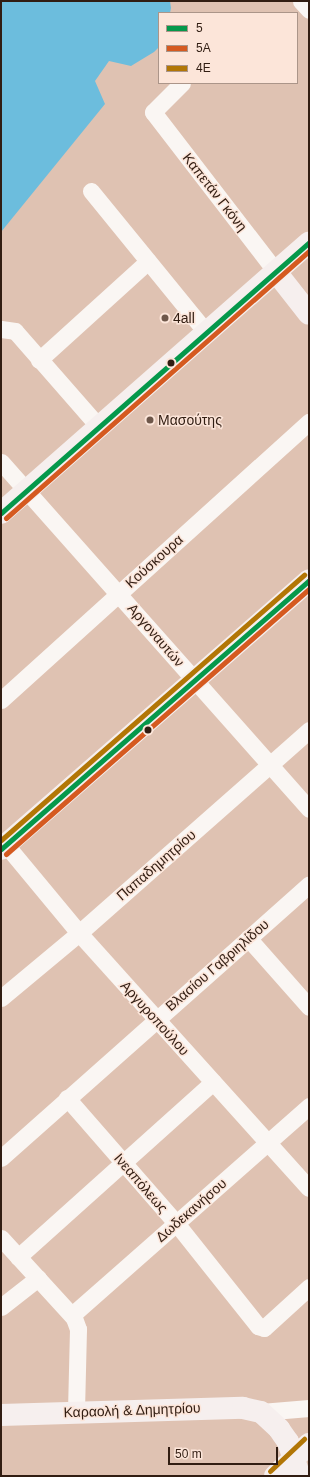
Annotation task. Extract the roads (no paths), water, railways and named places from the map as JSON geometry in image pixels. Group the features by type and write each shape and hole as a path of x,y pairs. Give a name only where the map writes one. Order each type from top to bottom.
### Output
{"main road":[{"path":"1,512 100,428 206,332 309,242"},
{"name":"Καπετάν Γκόνη","path":"276,272 309,288"},
{"name":"Καπετάν Γκόνη","path":"276,272 309,314"},
{"path":"3,847 309,580"},
{"name":"Καραολή & Δημητρίου","path":"1,1415 222,1407 243,1408 262,1412"},
{"path":"262,1412 288,1442 302,1471"},
{"path":"302,1471 309,1444"},
{"path":"275,1476 302,1471"}],"street":[{"path":"301,1 309,10"},
{"name":"Καπετάν Γκόνη","path":"181,84 153,112 276,272"},
{"path":"91,190 206,332"},
{"path":"39,360 148,261"},
{"path":"1,329 15,331 100,428"},
{"name":"Κούσκουρα","path":"1,700 309,422"},
{"name":"Αργοναυτών","path":"1,462 119,592 309,809"},
{"name":"Παπαδημητρίου","path":"1,998 79,933 309,730"},
{"name":"Αργυροπούλου","path":"3,847 155,1019 309,1188"},
{"name":"Βλασίου Γαβριηλίδου","path":"1,1158 155,1019 309,885"},
{"path":"248,938 309,1007"},
{"path":"18,1257 213,1082"},
{"name":"Ινεαπόλεως","path":"67,1098 176,1224 258,1326 264,1328 309,1288"},
{"name":"Δωδεκανήσου","path":"72,1315 309,1106"},
{"path":"1,1238 72,1315 78,1329 76,1413"},
{"path":"1,1307 38,1278"},
{"name":"Καραολή & Δημητρίου","path":"262,1412 309,1408"}],"water":[{"path":"1,1 170,1 170,12 158,12 158,48 131,66 109,61 95,81 105,104 1,232"}],"place":[{"name":"4all","path":"165,318"},
{"name":"Μασούτης","path":"150,420"}]}
